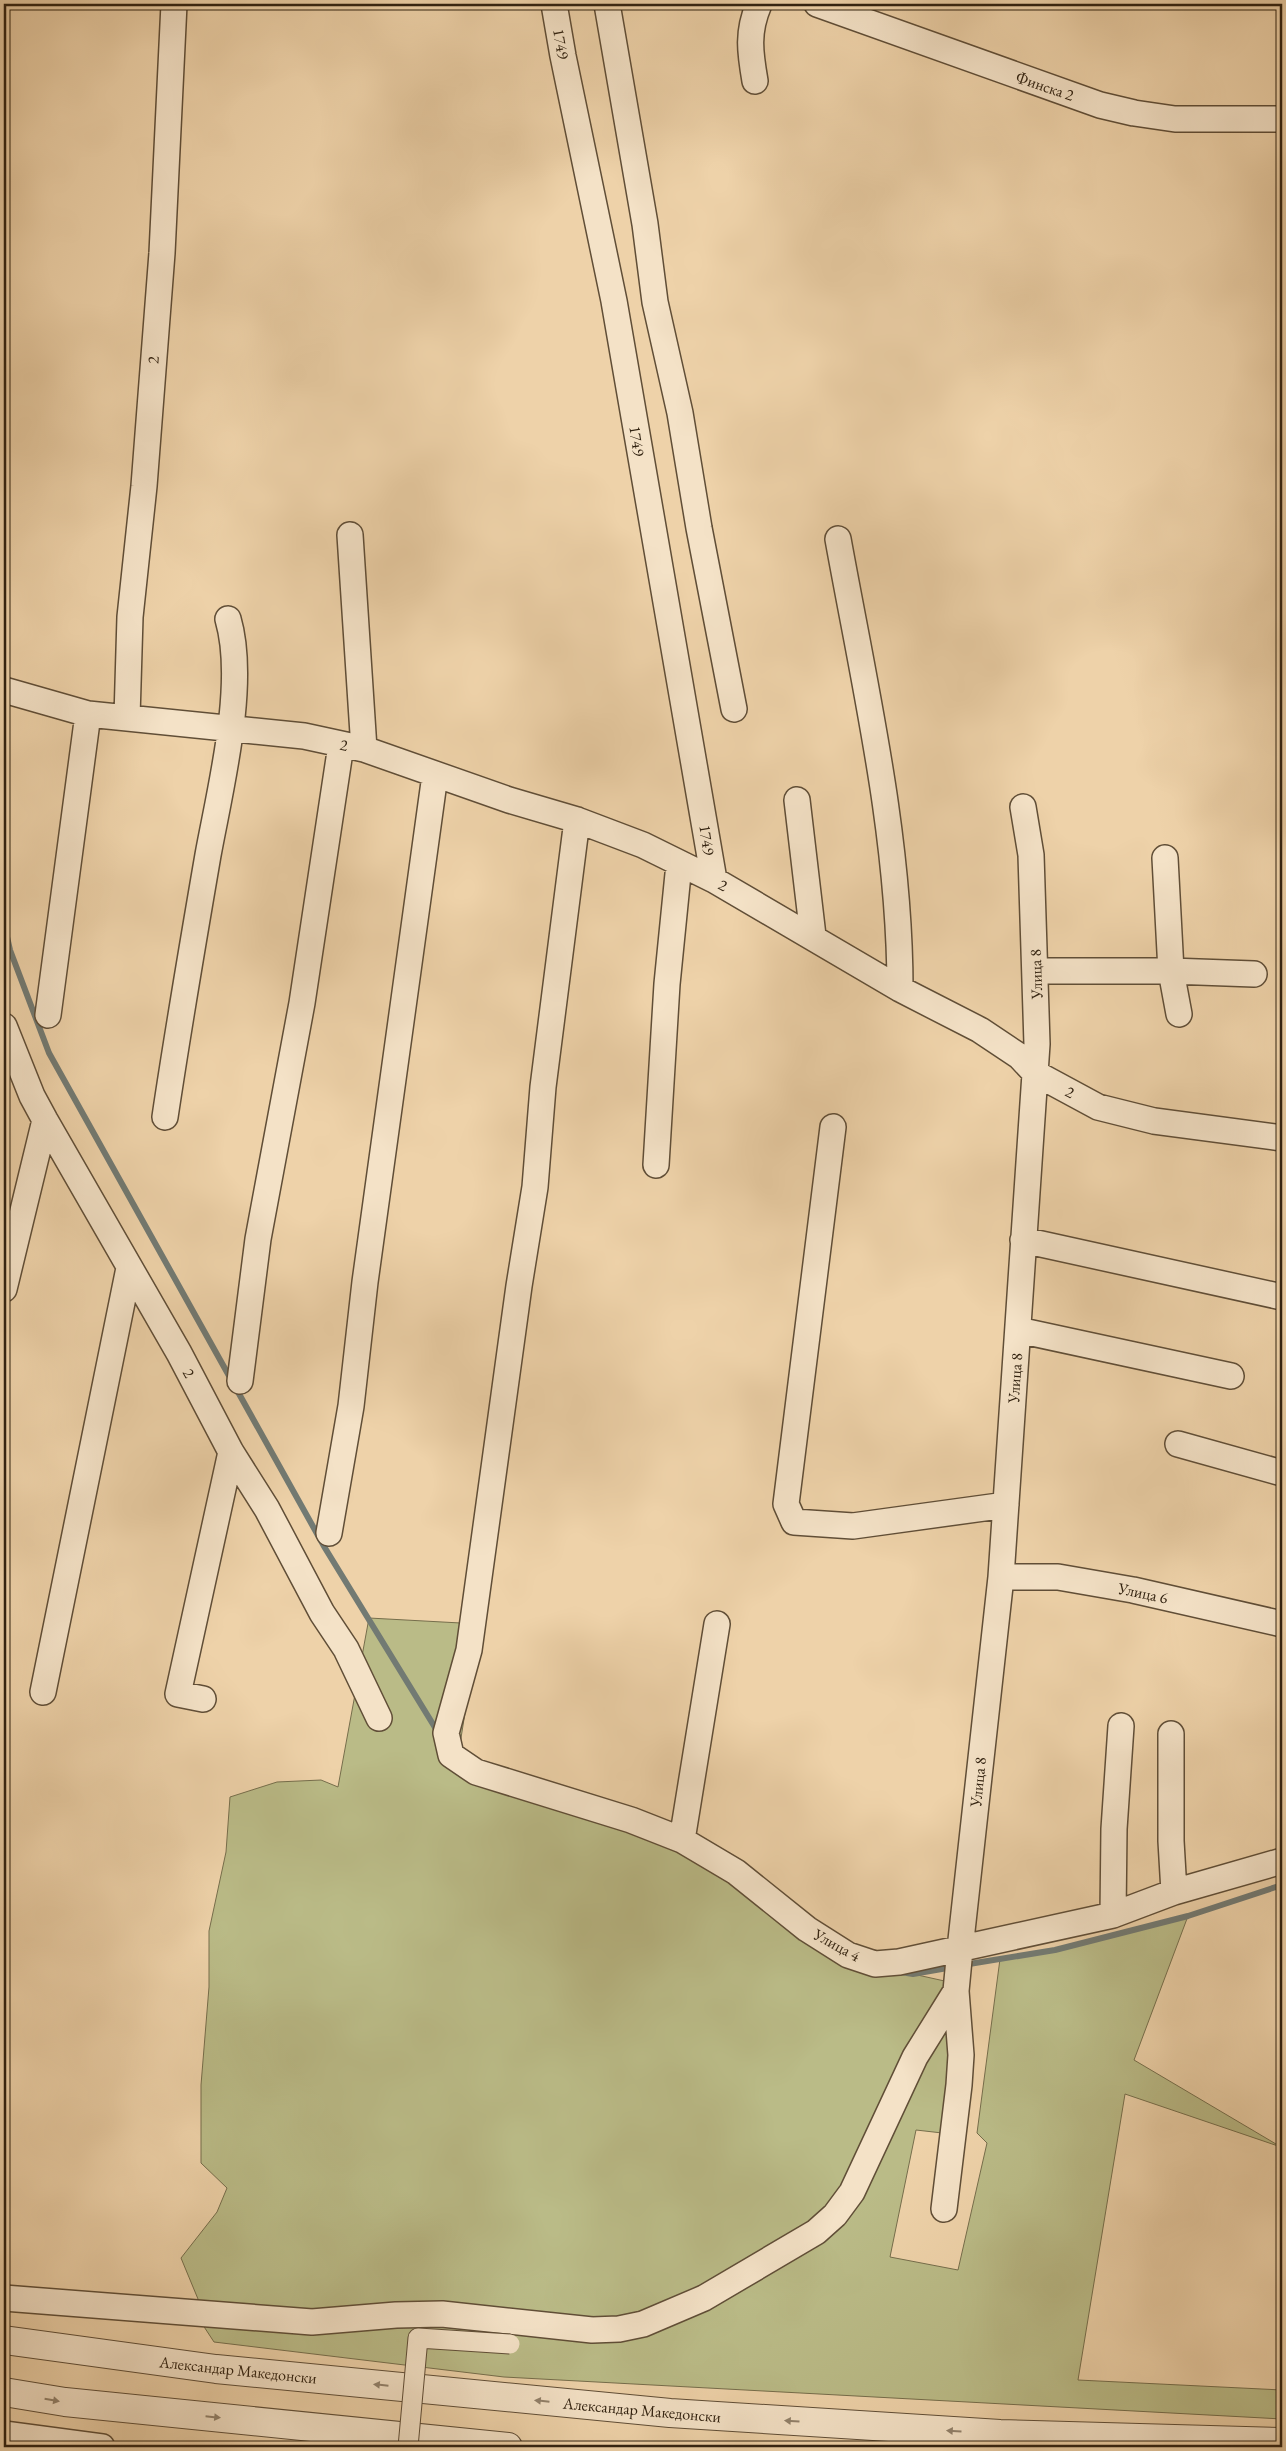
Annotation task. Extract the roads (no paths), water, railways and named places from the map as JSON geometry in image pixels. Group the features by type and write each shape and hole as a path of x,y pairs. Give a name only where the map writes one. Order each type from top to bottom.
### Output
{"street":[{"name":"2","path":"127,716 130,617 144,486 162,253 174,4"},
{"name":"1749","path":"554,4 614,302 714,880"},
{"path":"607,4 645,224 655,302 680,413 699,528 734,709"},
{"path":"755,81 749,56 752,19 758,4"},
{"name":"Финска 2","path":"817,4 1053,89 1134,114 1175,119 1282,119"},
{"path":"240,1381 258,1239 302,1002 353,747 350,535"},
{"path":"838,539 892,844 900,929 900,989"},
{"path":"165,1117 176,1042 230,730 235,659 233,638 228,619"},
{"name":"2","path":"4,690 88,714 127,716 230,730 304,736 353,747 577,820 642,845 714,880 813,936 900,989 980,1030 1019,1056 1035,1073 1098,1107 1154,1121 1282,1138"},
{"path":"48,1016 88,714"},
{"path":"329,1533 351,1406 365,1282 435,775"},
{"path":"797,800 813,936"},
{"name":"Улица 8","path":"944,2209 961,2055 956,1991 1001,1577 1038,1044 1032,855 1023,807"},
{"name":"Улица 4","path":"577,820 543,1087 535,1187 519,1286 470,1650 446,1733 451,1755 476,1772 631,1820 682,1840 736,1872 808,1929 848,1955 875,1964 899,1962 1113,1915 1174,1892 1282,1862"},
{"path":"1165,858 1171,971 1179,1014"},
{"path":"656,1165 668,984 679,864"},
{"path":"1036,971 1171,971 1254,974"},
{"name":"2","path":"4,1026 32,1096 45,1120 179,1354 231,1452 267,1509 322,1613 346,1648 379,1718"},
{"path":"4,1289 45,1120"},
{"path":"833,1127 786,1504 794,1522 853,1526 1006,1505"},
{"path":"1023,1240 1282,1297"},
{"path":"43,1692 130,1268"},
{"path":"1018,1330 1231,1376"},
{"path":"1178,1444 1282,1473"},
{"path":"203,1699 178,1694 231,1452"},
{"name":"Улица 6","path":"1001,1577 1058,1577 1123,1588 1282,1624"},
{"path":"682,1840 717,1624"},
{"path":"1113,1915 1114,1828 1121,1726"},
{"path":"1171,1734 1171,1841 1174,1892"},
{"path":"4,2298 312,2322 396,2315 442,2314 592,2330 619,2329 643,2324 704,2298 816,2232 835,2215 852,2192 915,2057 956,1991"},
{"path":"408,2447 418,2338 510,2344"},
{"name":"Александар Македонски","path":"4,2340 216,2370 670,2413 1000,2434 1282,2442"},
{"path":"4,2392 65,2402 508,2447"},
{"path":"4,2434 102,2447"}],"waterway":[{"path":"4,924 10,950 49,1053 325,1548 439,1734"},
{"path":"963,1965 1055,1950 1188,1916 1282,1885"},
{"path":"901,1972 913,1974 953,1967"}]}
